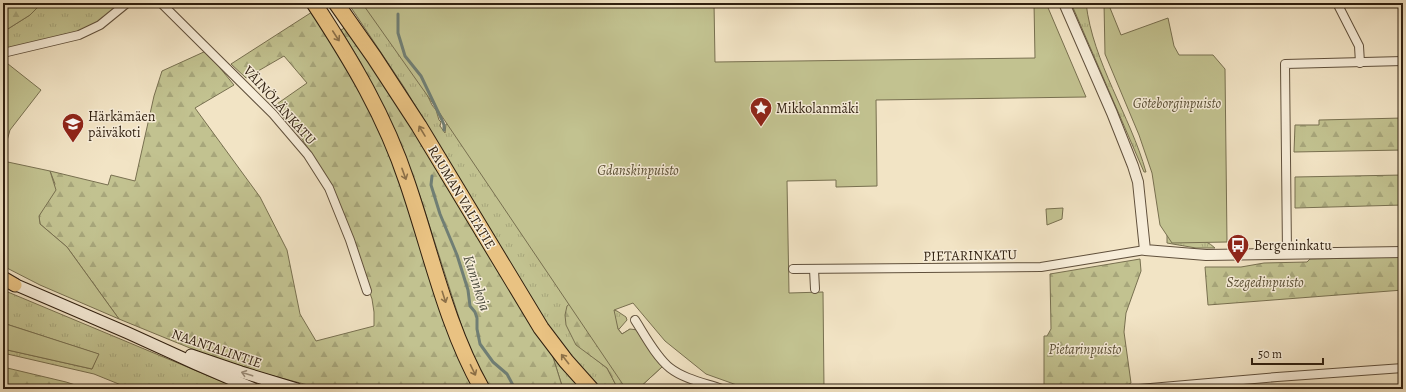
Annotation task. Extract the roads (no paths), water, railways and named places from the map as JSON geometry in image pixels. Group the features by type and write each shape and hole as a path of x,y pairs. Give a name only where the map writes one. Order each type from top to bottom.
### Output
{"highway":[{"path":"314,3 347,53 366,87 394,146 451,319 482,389"},
{"name":"RAUMAN VALTATIE","path":"336,3 374,57 419,126 541,328 566,361 591,389"}],"main road":[{"path":"3,279 15,285"},
{"name":"NAANTALINTIE","path":"15,285 254,389"},
{"name":"NAANTALINTIE","path":"128,333 241,372 297,389"}],"street":[{"path":"3,53 79,35 100,25 127,3"},
{"name":"VÄINÖLÄNKATU","path":"161,3 273,114 308,155 329,188 350,240 367,291"},
{"path":"1064,3 1112,113 1133,166 1138,182 1146,250 1206,255 1403,252"},
{"path":"1337,3 1359,46 1360,63"},
{"path":"1287,253 1285,64 1403,61"},
{"name":"PIETARINKATU","path":"793,269 1041,267 1146,250"},
{"path":"814,269 815,289"},
{"path":"635,320 662,360 670,368 687,377 722,389"},
{"path":"1139,389 1403,368"}],"waterway":[{"name":"Kuninkoja","path":"398,14 398,33 405,56 421,76 442,120 444,130"},
{"name":"Kuninkoja","path":"432,176 431,185 440,214 457,255 468,290 470,306 475,312 477,318 477,329 480,344 493,362 507,374 515,389"}],"place":[{"name":"Mikkolanmäki","path":"761,128"},
{"name":"Härkämäen päiväkoti","path":"73,144"},
{"name":"Bergeninkatu","path":"1238,264"}],"park label":[{"name":"Göteborginpuisto","path":"1177,103"},
{"name":"Gdanskinpuisto","path":"638,170"},
{"name":"Szegedinpuisto","path":"1265,282"},
{"name":"Pietarinpuisto","path":"1085,349"}]}
